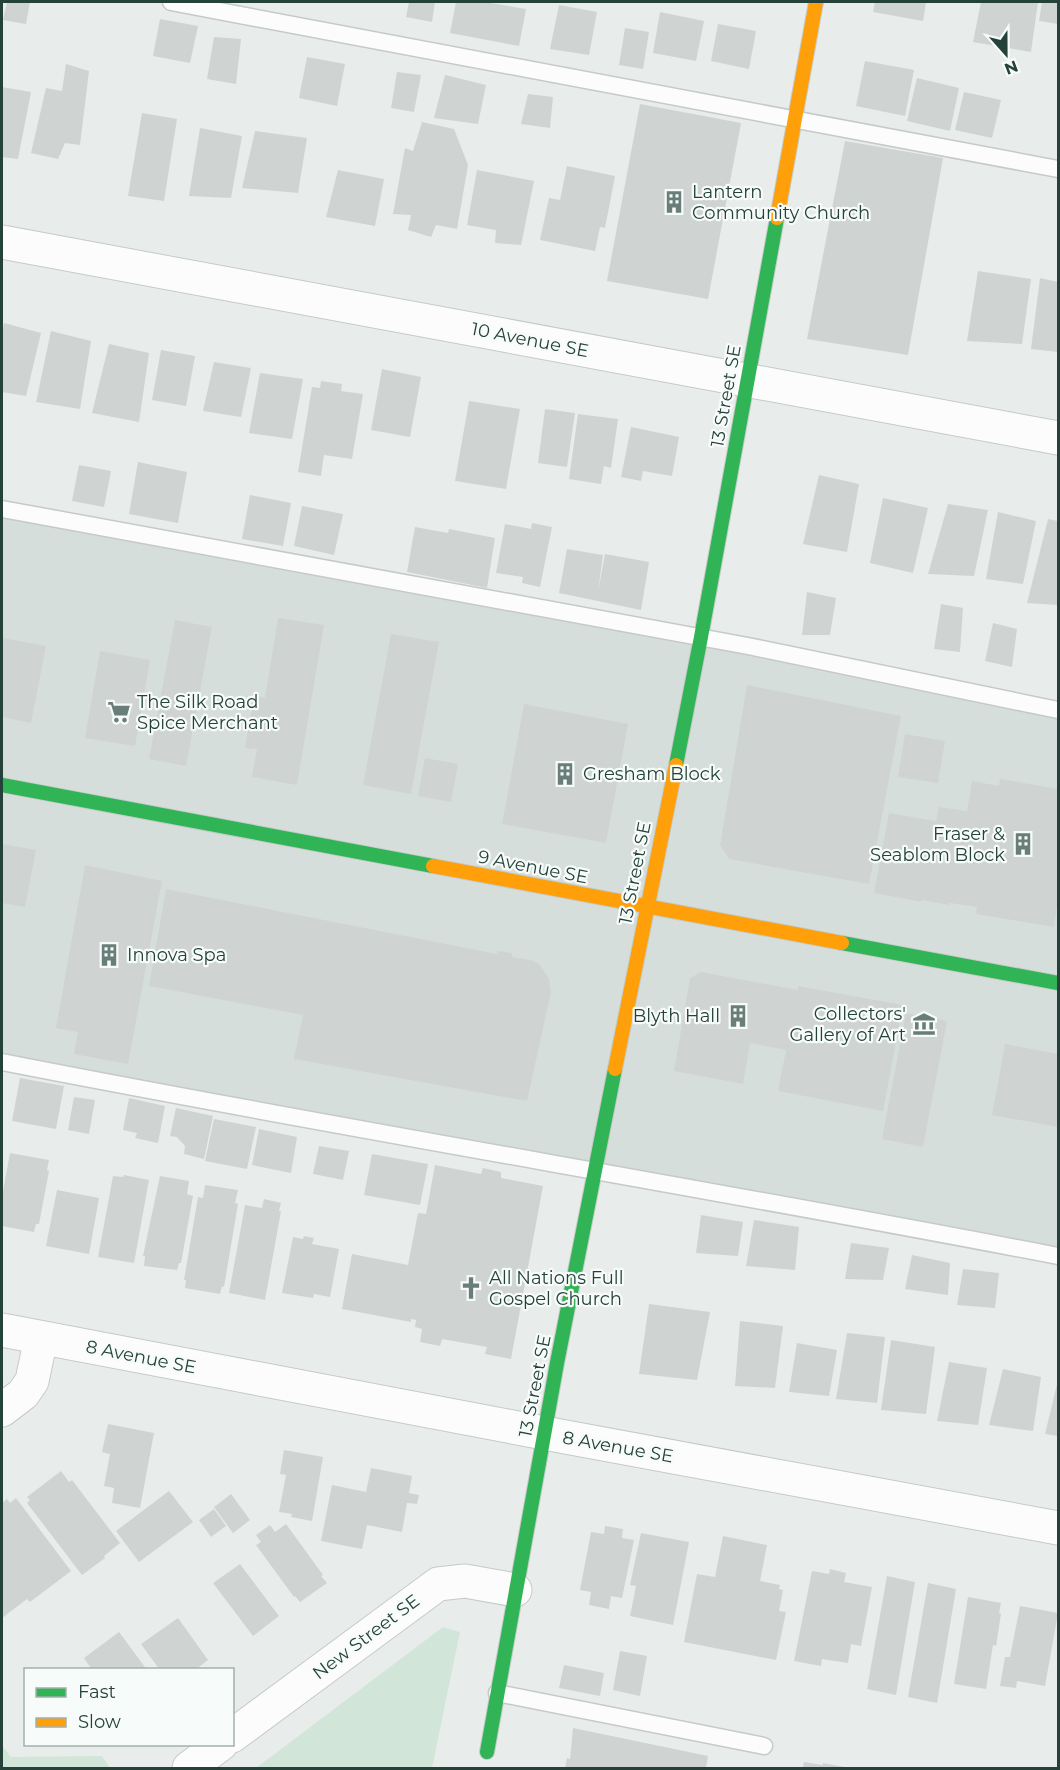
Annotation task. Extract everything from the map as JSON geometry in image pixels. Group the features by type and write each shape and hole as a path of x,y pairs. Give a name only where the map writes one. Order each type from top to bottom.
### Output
{"street":[{"name":"13 Street SE","path":"487,1752 514,1590 544,1433 701,637 816,2"},
{"name":"10 Avenue SE","path":"2,242 1059,438"},
{"name":"9 Avenue SE","path":"2,785 1059,984"},
{"name":"8 Avenue SE","path":"2,1330 1059,1528"},
{"path":"2,1410 23,1394 32,1381 41,1338"},
{"name":"New Street SE","path":"234,1735 438,1584 465,1581 514,1590"},
{"path":"189,1768 218,1746"}],"lane":[{"path":"171,2 1059,169"},
{"path":"2,508 701,637 1059,710"},
{"path":"2,1062 199,1100 596,1170 1059,1256"},
{"path":"497,1693 764,1746"},
{"path":"484,1768 487,1752"}],"shaded area":[{"path":"2,503 1058,708 1058,1265 596,1170 2,1062"}],"green space":[{"path":"443,1627 460,1632 432,1768 256,1768"},
{"path":"2,1745 11,1757 102,1756 110,1768 2,1768"}],"building":[{"path":"7,2 30,2 26,24 3,20"},
{"path":"409,2 435,2 432,22 406,17"},
{"path":"456,2 484,2 526,9 519,46 450,33"},
{"path":"875,2 926,2 923,21 873,12"},
{"path":"981,2 1038,2 1031,52 973,42"},
{"path":"1042,2 1058,2 1058,24 1039,21"},
{"path":"559,5 597,12 589,55 550,49"},
{"path":"660,12 704,21 696,61 653,53"},
{"path":"160,19 198,26 190,63 153,56"},
{"path":"718,24 756,31 749,69 711,61"},
{"path":"625,28 649,32 643,69 619,65"},
{"path":"214,37 241,39 236,84 207,79"},
{"path":"307,57 345,64 337,106 299,98"},
{"path":"865,61 914,70 905,116 856,106"},
{"path":"66,64 89,71 80,145 65,143 58,159 31,153 46,88 62,91"},
{"path":"397,72 421,75 414,112 391,108"},
{"path":"445,75 486,85 478,124 434,118"},
{"path":"917,78 959,88 950,131 907,121"},
{"path":"2,87 31,92 18,159 2,157"},
{"path":"964,92 1001,100 992,138 955,130"},
{"path":"528,94 553,97 550,128 521,124"},
{"name":"Lantern Community Church","path":"640,104 741,123 708,299 607,281"},
{"path":"142,113 177,119 164,201 128,196"},
{"path":"422,122 454,129 468,165 457,229 436,225 431,237 408,230 411,215 393,214 405,148 413,151"},
{"path":"200,128 242,136 231,198 189,196"},
{"path":"255,131 307,138 298,193 242,188"},
{"path":"845,141 943,158 908,355 807,339"},
{"path":"567,166 615,176 605,228 600,227 595,251 540,240 549,198 560,200"},
{"path":"338,170 384,179 375,226 326,217"},
{"path":"477,170 534,181 521,245 495,243 496,230 467,225"},
{"path":"978,271 1031,279 1022,344 967,341"},
{"path":"1040,278 1058,282 1058,352 1031,349"},
{"path":"4,323 41,333 26,396 2,392"},
{"path":"51,331 91,341 80,409 36,402"},
{"path":"109,344 149,353 139,422 92,413"},
{"path":"161,350 195,356 186,406 152,400"},
{"path":"214,362 251,368 241,417 203,411"},
{"path":"382,369 421,377 410,437 371,430"},
{"path":"260,373 303,379 292,439 249,433"},
{"path":"321,381 342,384 341,391 363,394 352,459 324,455 321,476 298,472 312,387 320,388"},
{"path":"469,401 520,409 506,489 455,481"},
{"path":"545,409 575,413 567,467 538,463"},
{"path":"578,414 618,419 611,468 604,466 601,484 569,479"},
{"path":"631,427 679,437 672,476 643,471 641,481 621,477"},
{"path":"138,462 187,472 178,523 129,514"},
{"path":"79,465 111,471 104,507 72,501"},
{"path":"819,475 859,484 847,552 803,544"},
{"path":"250,495 291,503 283,546 242,539"},
{"path":"883,498 928,508 913,573 870,563"},
{"path":"948,504 988,510 974,576 928,574"},
{"path":"302,506 343,514 334,555 294,546"},
{"path":"998,512 1036,521 1023,584 986,579"},
{"path":"1048,519 1058,521 1058,605 1027,603"},
{"path":"532,523 552,527 540,587 522,583 523,577 496,573 505,524 531,529"},
{"path":"415,527 448,533 449,529 495,538 487,588 407,572"},
{"path":"567,549 603,555 598,592 605,554 649,562 641,610 559,593"},
{"path":"807,592 836,598 830,635 802,635"},
{"path":"941,604 963,608 960,652 934,649"},
{"path":"278,618 324,625 297,785 252,777 257,749 245,748 254,695 265,698"},
{"path":"175,620 212,627 186,766 149,759"},
{"path":"993,623 1017,629 1012,667 985,661"},
{"path":"391,634 439,642 411,794 363,785"},
{"path":"2,638 46,646 31,723 2,717"},
{"path":"100,651 150,660 135,746 85,738"},
{"path":"747,685 901,716 869,884 729,859 720,845"},
{"name":"Gresham Block","path":"524,704 628,724 606,843 502,824"},
{"path":"905,734 945,741 938,783 898,777"},
{"path":"425,758 458,764 451,802 418,796"},
{"path":"1000,779 1058,789 1058,899 1054,927 976,914 977,907 922,900 922,902 874,893 889,813 936,821 939,807 967,811 972,781 999,786"},
{"path":"2,844 36,850 25,907 2,903"},
{"name":"Innova Spa","path":"85,865 162,881 128,1064 74,1054 78,1032 56,1028"},
{"path":"166,889 497,954 497,951 512,953 512,957 531,960 539,964 549,979 551,992 527,1101 294,1059 303,1015 149,986"},
{"path":"701,972 798,990 798,986 903,1005 883,1111 778,1091 786,1050 750,1043 743,1084 674,1071 690,978"},
{"path":"906,1013 947,1021 923,1147 882,1139"},
{"path":"1005,1044 1058,1054 1058,1127 992,1115"},
{"path":"20,1078 64,1086 56,1129 12,1121"},
{"path":"74,1097 95,1100 89,1134 68,1130"},
{"path":"129,1098 165,1106 158,1143 135,1138 137,1133 123,1130"},
{"path":"176,1108 213,1116 204,1159 184,1154 185,1146 177,1137 170,1136"},
{"path":"214,1119 256,1127 247,1169 205,1161"},
{"path":"259,1129 297,1137 291,1173 252,1165"},
{"path":"319,1146 349,1151 343,1180 313,1174"},
{"path":"10,1153 49,1160 39,1224 36,1224 34,1232 2,1226 2,1197"},
{"path":"372,1154 428,1164 420,1205 364,1195"},
{"path":"435,1165 481,1174 483,1168 501,1172 501,1178 543,1186 511,1359 485,1354 487,1347 442,1339 440,1346 420,1342 422,1329 415,1327 416,1320 411,1319 411,1322 342,1309 352,1254 408,1265 418,1213 426,1214"},
{"path":"124,1175 149,1180 134,1263 98,1257 113,1176 123,1177"},
{"path":"160,1176 189,1181 187,1194 193,1196 181,1263 177,1270 144,1266 145,1256 143,1256"},
{"path":"205,1185 238,1190 235,1203 238,1204 224,1287 222,1286 220,1294 185,1288 186,1280 184,1280 198,1197 203,1198"},
{"path":"57,1190 99,1198 89,1254 46,1246"},
{"path":"264,1199 281,1203 265,1300 229,1293 245,1205 262,1208"},
{"path":"701,1215 743,1222 738,1256 696,1253"},
{"path":"754,1220 799,1227 795,1270 746,1266"},
{"path":"304,1236 314,1238 312,1244 339,1249 330,1297 314,1294 313,1298 282,1293 293,1237 303,1239"},
{"path":"851,1243 889,1248 883,1280 845,1279"},
{"path":"912,1255 950,1263 948,1295 905,1289"},
{"path":"963,1269 999,1273 995,1308 957,1305"},
{"path":"649,1304 710,1312 697,1380 639,1374"},
{"path":"740,1321 783,1326 775,1388 735,1386"},
{"path":"847,1333 885,1337 877,1403 836,1399"},
{"path":"891,1340 935,1347 926,1414 881,1410"},
{"path":"797,1343 837,1350 829,1396 789,1392"},
{"path":"949,1362 987,1368 978,1425 937,1421"},
{"path":"1003,1369 1041,1377 1033,1431 989,1425"},
{"path":"1058,1380 1058,1436 1045,1434"},
{"path":"108,1424 154,1433 140,1508 112,1503 114,1488 104,1486 110,1454 102,1452"},
{"path":"284,1450 323,1457 312,1521 279,1512 286,1475 280,1474"},
{"path":"371,1468 412,1476 409,1493 419,1495 417,1504 407,1503 402,1532 367,1525 362,1549 321,1541 332,1485 366,1492"},
{"path":"61,1471 69,1482 72,1480 120,1543 104,1556 105,1558 82,1575 27,1503 30,1500 27,1497"},
{"path":"169,1491 193,1522 139,1562 116,1531"},
{"path":"231,1494 250,1520 233,1533 214,1507"},
{"path":"16,1498 71,1571 30,1602 27,1599 2,1618 2,1503 7,1499 10,1503"},
{"path":"214,1509 226,1526 211,1537 199,1520"},
{"path":"286,1524 327,1583 300,1602 256,1545 261,1542 256,1535 270,1525 275,1532"},
{"path":"605,1526 623,1529 622,1538 634,1540 622,1598 611,1596 609,1609 589,1605 591,1592 580,1590 591,1532 604,1534"},
{"path":"641,1533 689,1542 673,1625 630,1616 636,1586 630,1585"},
{"path":"723,1536 767,1545 760,1581 780,1585 779,1589 783,1590 779,1611 786,1612 776,1660 684,1642 697,1574 715,1577"},
{"path":"240,1564 279,1616 253,1636 213,1583"},
{"path":"830,1569 846,1573 844,1582 872,1587 861,1646 851,1644 848,1663 822,1659 821,1666 794,1661 812,1571 829,1574"},
{"path":"887,1576 915,1582 896,1695 867,1689"},
{"path":"928,1583 956,1589 937,1703 908,1697"},
{"path":"968,1597 1001,1603 996,1646 993,1645 986,1689 954,1684"},
{"path":"1020,1606 1058,1613 1045,1686 1017,1681 1016,1688 1000,1686 1005,1657 1010,1657"},
{"path":"178,1618 208,1660 198,1668 159,1668 141,1644"},
{"path":"119,1632 146,1668 91,1668 84,1658"},
{"path":"620,1651 647,1656 640,1696 613,1690"},
{"path":"564,1665 604,1673 600,1696 559,1688"},
{"path":"573,1728 708,1756 706,1768 565,1768 567,1758 570,1759"},
{"path":"804,1762 823,1765 823,1763 850,1768 803,1768"}],"traffic: fast":[{"path":"676,765 777,218"},
{"path":"2,785 433,866"},
{"path":"842,943 1058,983"},
{"path":"487,1752 557,1363 615,1069"}],"traffic: slow":[{"path":"777,218 816,2"},
{"path":"615,1069 676,765"},
{"path":"433,866 842,943"}],"place":[{"name":"Lantern Community Church","path":"674,202"},
{"name":"The Silk Road Spice Merchant","path":"119,712"},
{"name":"Gresham Block","path":"565,774"},
{"name":"Fraser & Seablom Block","path":"1023,844"},
{"name":"Innova Spa","path":"109,955"},
{"name":"Blyth Hall","path":"738,1016"},
{"name":"Collectors' Gallery of Art","path":"924,1024"},
{"name":"All Nations Full Gospel Church","path":"471,1288"}]}
